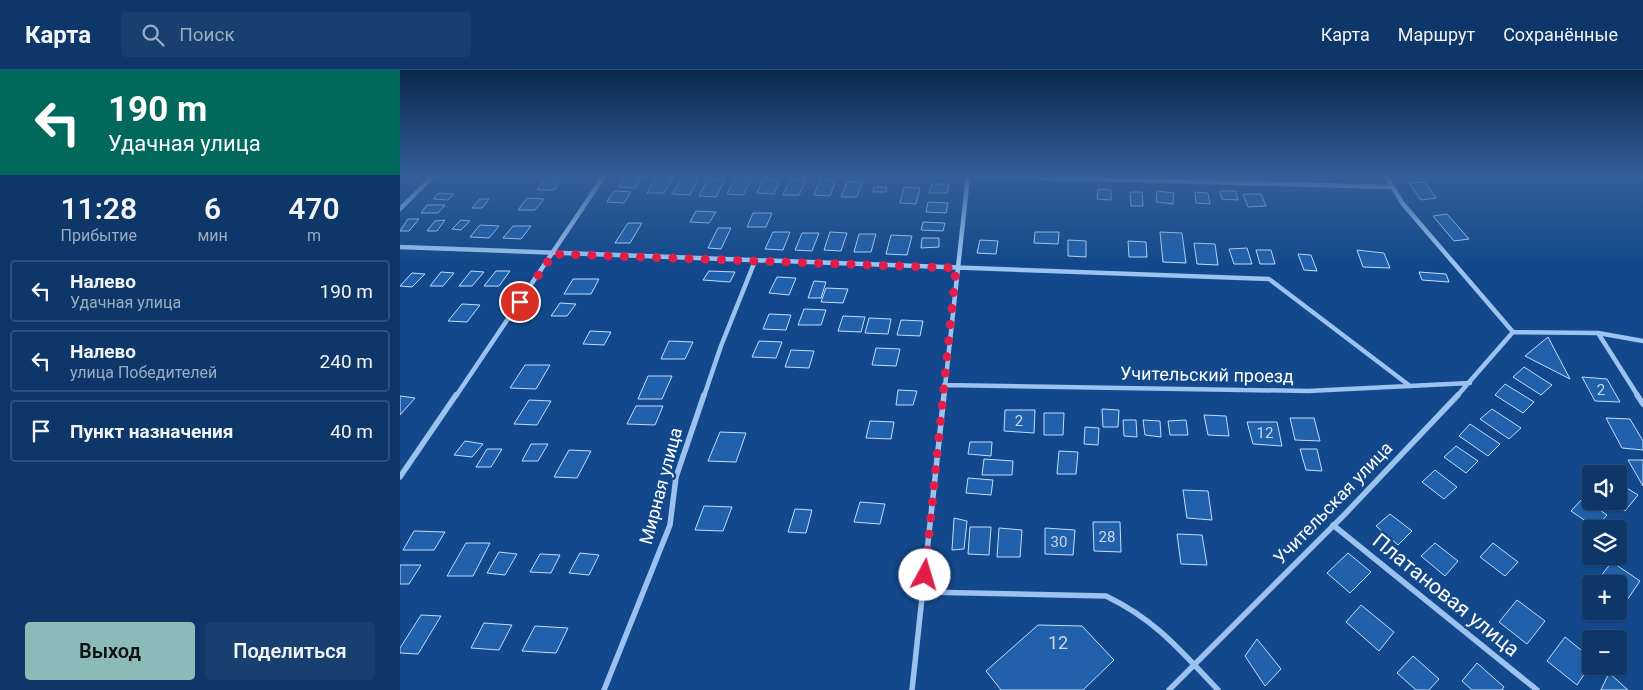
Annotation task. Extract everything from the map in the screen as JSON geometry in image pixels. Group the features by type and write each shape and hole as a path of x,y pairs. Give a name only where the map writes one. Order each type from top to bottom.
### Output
{"street":[{"path":"400,477 585,205"},
{"path":"912,690 964,205"},
{"path":"1404,205 1513,332 1598,333 1643,341"},
{"path":"400,247 755,262 1269,279 1410,386"},
{"name":"Мирная улица","path":"604,690 670,524 676,476 721,346 755,262"},
{"name":"Учительская улица","path":"1169,690 1334,525 1470,383 1513,332"},
{"path":"1598,333 1643,404"},
{"name":"Учительский проезд","path":"944,385 1308,391 1470,383"},
{"name":"Платановая улица","path":"1334,525 1537,690"},
{"path":"923,592 1106,596 1131,608 1164,633 1218,690"}],"building":[{"path":"427,205 445,205 438,213 421,213"},
{"path":"475,205 484,205 482,208 472,208"},
{"path":"522,205 539,205 535,210 518,210"},
{"path":"927,205 948,205 946,213 926,212"},
{"path":"1247,205 1266,206 1248,207"},
{"path":"696,211 716,212 709,223 690,222"},
{"path":"753,213 772,213 766,227 747,227"},
{"path":"1447,214 1469,239 1454,241 1433,216"},
{"path":"408,219 419,219 409,231 400,231"},
{"path":"445,220 437,231 427,231 435,221"},
{"path":"461,220 470,221 461,230 452,229"},
{"path":"923,222 945,223 943,231 921,230"},
{"path":"628,223 642,223 630,243 615,243"},
{"path":"480,225 499,226 489,238 470,237"},
{"path":"513,226 531,226 521,239 503,238"},
{"path":"718,228 731,228 721,249 708,248"},
{"path":"773,232 790,232 783,250 765,249"},
{"path":"830,232 847,233 841,251 824,250"},
{"path":"1035,232 1059,232 1058,244 1034,243"},
{"path":"1160,232 1182,233 1186,263 1163,262"},
{"path":"802,233 819,233 812,251 795,250"},
{"path":"859,234 876,234 871,252 854,252"},
{"path":"891,235 912,236 907,255 886,254"},
{"path":"922,238 939,238 939,247 921,248"},
{"path":"980,240 998,241 996,254 977,253"},
{"path":"1068,240 1086,241 1086,257 1068,256"},
{"path":"1128,241 1146,242 1147,257 1129,257"},
{"path":"1194,243 1215,244 1218,265 1197,264"},
{"path":"1247,248 1252,264 1234,264 1229,249"},
{"path":"1256,250 1271,250 1275,264 1260,264"},
{"path":"1357,250 1384,253 1390,268 1363,267"},
{"path":"1298,254 1311,255 1317,271 1304,270"},
{"path":"471,271 484,272 472,286 459,286"},
{"path":"496,271 510,271 499,286 484,286"},
{"path":"709,271 735,272 730,282 703,280"},
{"path":"441,272 454,273 443,286 430,286"},
{"path":"1419,272 1446,274 1449,282 1422,280"},
{"path":"412,273 425,274 412,287 400,286"},
{"path":"777,277 796,278 789,295 769,293"},
{"path":"573,279 599,279 591,294 564,294"},
{"path":"814,281 826,282 821,298 808,298"},
{"path":"826,288 848,289 843,303 821,302"},
{"path":"560,303 576,304 567,316 551,316"},
{"path":"462,304 480,305 467,322 448,321"},
{"path":"804,309 826,310 821,325 798,325"},
{"path":"769,314 791,315 786,330 763,329"},
{"path":"843,316 865,317 861,332 838,331"},
{"path":"869,318 891,319 888,334 865,333"},
{"path":"901,320 923,321 920,336 897,335"},
{"path":"590,331 611,332 604,345 583,344"},
{"path":"1548,337 1570,379 1525,356"},
{"path":"669,341 693,342 685,359 661,359"},
{"path":"759,341 782,342 776,358 752,357"},
{"path":"876,348 900,349 896,366 872,365"},
{"path":"791,350 814,351 809,368 785,367"},
{"path":"525,365 550,365 536,389 510,388"},
{"path":"1524,367 1552,385 1541,395 1513,377"},
{"path":"648,376 672,376 662,399 638,399"},
{"path":"1582,377 1607,379 1620,402 1595,401"},
{"path":"1505,384 1534,402 1523,413 1495,395"},
{"path":"898,390 917,391 913,405 896,405"},
{"path":"400,396 415,398 400,415"},
{"path":"529,400 551,401 537,425 514,424"},
{"path":"636,406 663,406 655,425 627,424"},
{"path":"1102,409 1119,410 1118,427 1103,427"},
{"path":"1492,409 1521,428 1509,439 1480,419"},
{"path":"1005,410 1035,410 1034,433 1004,431"},
{"path":"1044,413 1064,413 1063,435 1044,435"},
{"path":"1204,415 1226,416 1229,436 1208,435"},
{"path":"1290,418 1314,418 1320,441 1295,440"},
{"path":"1606,418 1630,419 1643,441 1643,450 1622,448"},
{"path":"1123,420 1136,420 1137,437 1124,436"},
{"path":"1143,420 1160,421 1161,437 1145,435"},
{"path":"1186,420 1188,435 1170,435 1168,421"},
{"path":"870,421 894,422 891,439 866,438"},
{"path":"1247,422 1277,422 1282,446 1253,444"},
{"path":"1470,424 1500,444 1488,456 1459,436"},
{"path":"1085,427 1099,428 1098,445 1084,444"},
{"path":"720,432 746,433 736,462 708,461"},
{"path":"465,441 483,444 472,457 454,455"},
{"path":"970,442 992,442 991,456 968,454"},
{"path":"531,444 548,444 538,461 522,461"},
{"path":"1456,446 1478,461 1466,473 1444,457"},
{"path":"487,449 502,449 491,467 476,467"},
{"path":"1300,449 1317,449 1322,471 1306,470"},
{"path":"569,450 591,451 577,478 554,477"},
{"path":"1059,451 1078,452 1076,474 1057,474"},
{"path":"984,459 1013,461 1012,475 982,475"},
{"path":"1628,460 1643,460 1643,486"},
{"path":"1435,470 1457,487 1444,499 1422,482"},
{"path":"968,478 993,480 991,495 966,493"},
{"path":"1627,488 1638,495 1627,509"},
{"path":"1183,490 1208,491 1212,520 1187,518"},
{"path":"1582,499 1582,510 1600,510 1607,515 1603,520 1584,520 1571,511"},
{"path":"860,502 885,504 880,524 854,522"},
{"path":"704,506 732,507 723,531 695,530"},
{"path":"795,509 812,510 806,533 788,532"},
{"path":"1390,514 1412,531 1398,545 1376,526"},
{"path":"954,518 967,521 964,549 952,550"},
{"path":"1093,522 1120,522 1121,552 1094,551"},
{"path":"970,527 991,527 989,555 968,554"},
{"path":"999,528 1022,530 1020,557 997,557"},
{"path":"1045,528 1075,530 1073,555 1045,554"},
{"path":"414,531 445,532 434,550 403,550"},
{"path":"1177,534 1202,535 1207,565 1181,564"},
{"path":"466,543 490,543 473,576 447,576"},
{"path":"1435,543 1458,561 1445,576 1421,556"},
{"path":"1493,543 1518,562 1505,576 1480,557"},
{"path":"499,552 517,554 505,575 487,573"},
{"path":"580,553 599,555 589,575 569,573"},
{"path":"1348,553 1371,572 1350,593 1327,573"},
{"path":"540,554 560,555 551,573 530,572"},
{"path":"400,565 421,565 409,584 400,584"},
{"path":"1610,565 1616,565 1640,581 1627,600 1627,575 1602,575"},
{"path":"1517,600 1545,621 1527,644 1499,622"},
{"path":"1361,605 1394,632 1379,651 1346,622"},
{"path":"421,615 441,616 418,654 400,653 400,648"},
{"path":"484,623 512,625 499,650 471,648"},
{"path":"1038,625 1082,626 1114,660 1083,690 1001,690 986,671"},
{"path":"535,626 568,628 556,653 522,651"},
{"path":"1565,637 1582,651 1582,675 1584,675 1577,685 1547,661"},
{"path":"1257,639 1281,669 1265,686 1245,656"},
{"path":"1413,656 1439,679 1429,690 1416,690 1397,673"},
{"path":"1477,663 1504,687 1502,690 1472,690 1462,681"},
{"path":"1608,675 1611,675 1628,690 1601,690"}],"route":[{"path":"520,302 553,254 956,268 925,575"}]}
